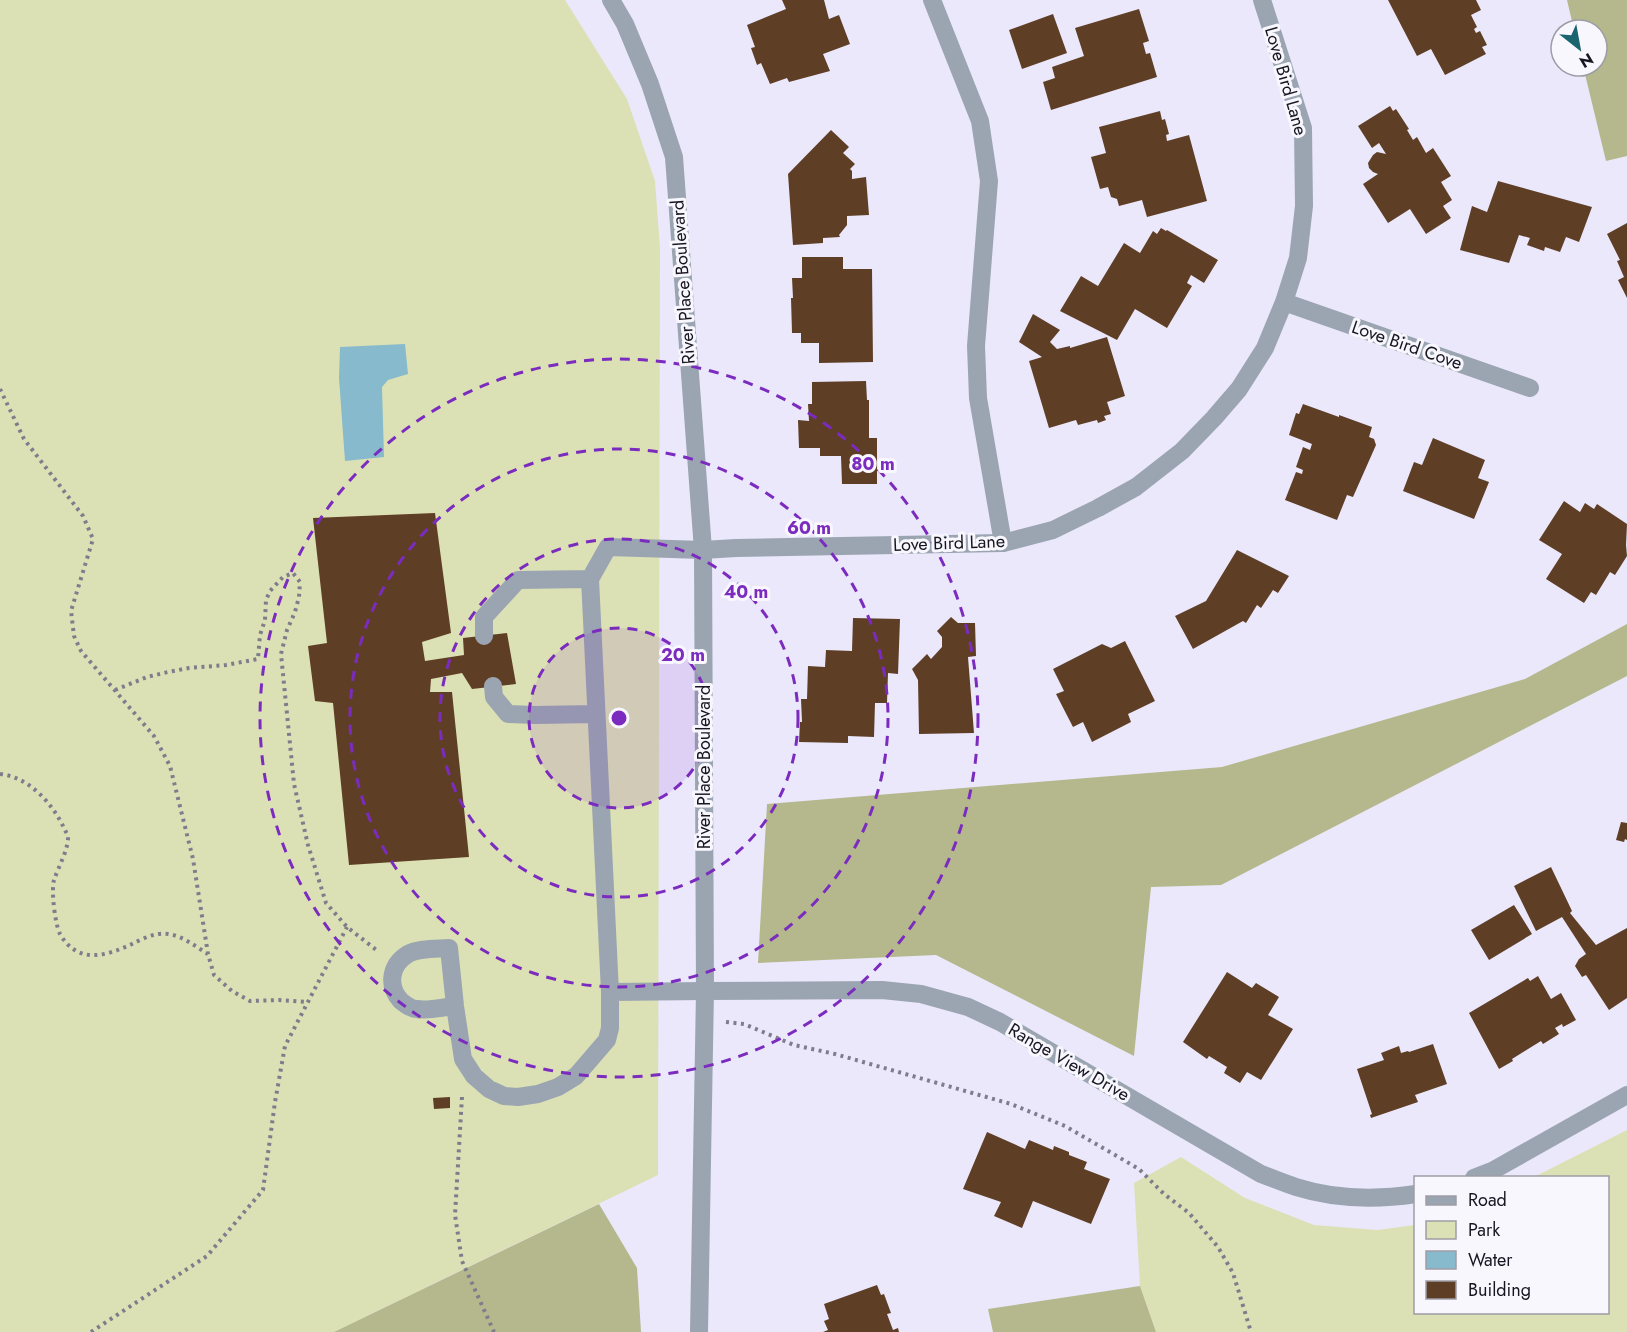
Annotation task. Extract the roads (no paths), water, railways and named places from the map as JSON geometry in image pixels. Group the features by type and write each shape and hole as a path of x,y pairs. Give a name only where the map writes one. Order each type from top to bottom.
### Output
{"street":[{"name":"River Place Boulevard","path":"610,0 625,24 650,84 674,157 703,550 705,991 699,1332"},
{"path":"932,0 980,121 989,181 976,346 978,398 1004,543"},
{"name":"Love Bird Lane","path":"590,579 608,547 703,550 1004,543 1053,530 1098,508 1136,487 1182,451 1239,389 1265,348 1284,302 1298,258 1305,206 1303,128 1262,0"},
{"name":"Love Bird Cove","path":"1284,302 1530,388"},
{"path":"454,1006 417,1010 407,1006 399,999 391,988 392,975 405,956 414,951 449,948 454,1006 463,1059 474,1076 489,1089 504,1096 518,1097 538,1094 558,1087 576,1076 607,1040 610,1028 590,579 518,580 484,616 484,636"},
{"path":"493,686 494,697 508,714 596,714"},
{"name":"Range View Drive","path":"610,992 882,990 921,994 968,1007 1010,1028 1261,1174 1296,1187 1339,1196 1388,1198 1414,1194"},
{"path":"1478,1176 1627,1095"}],"water":[{"path":"405,344 408,374 388,380 382,387 384,457 345,461 339,378 340,347"}]}
